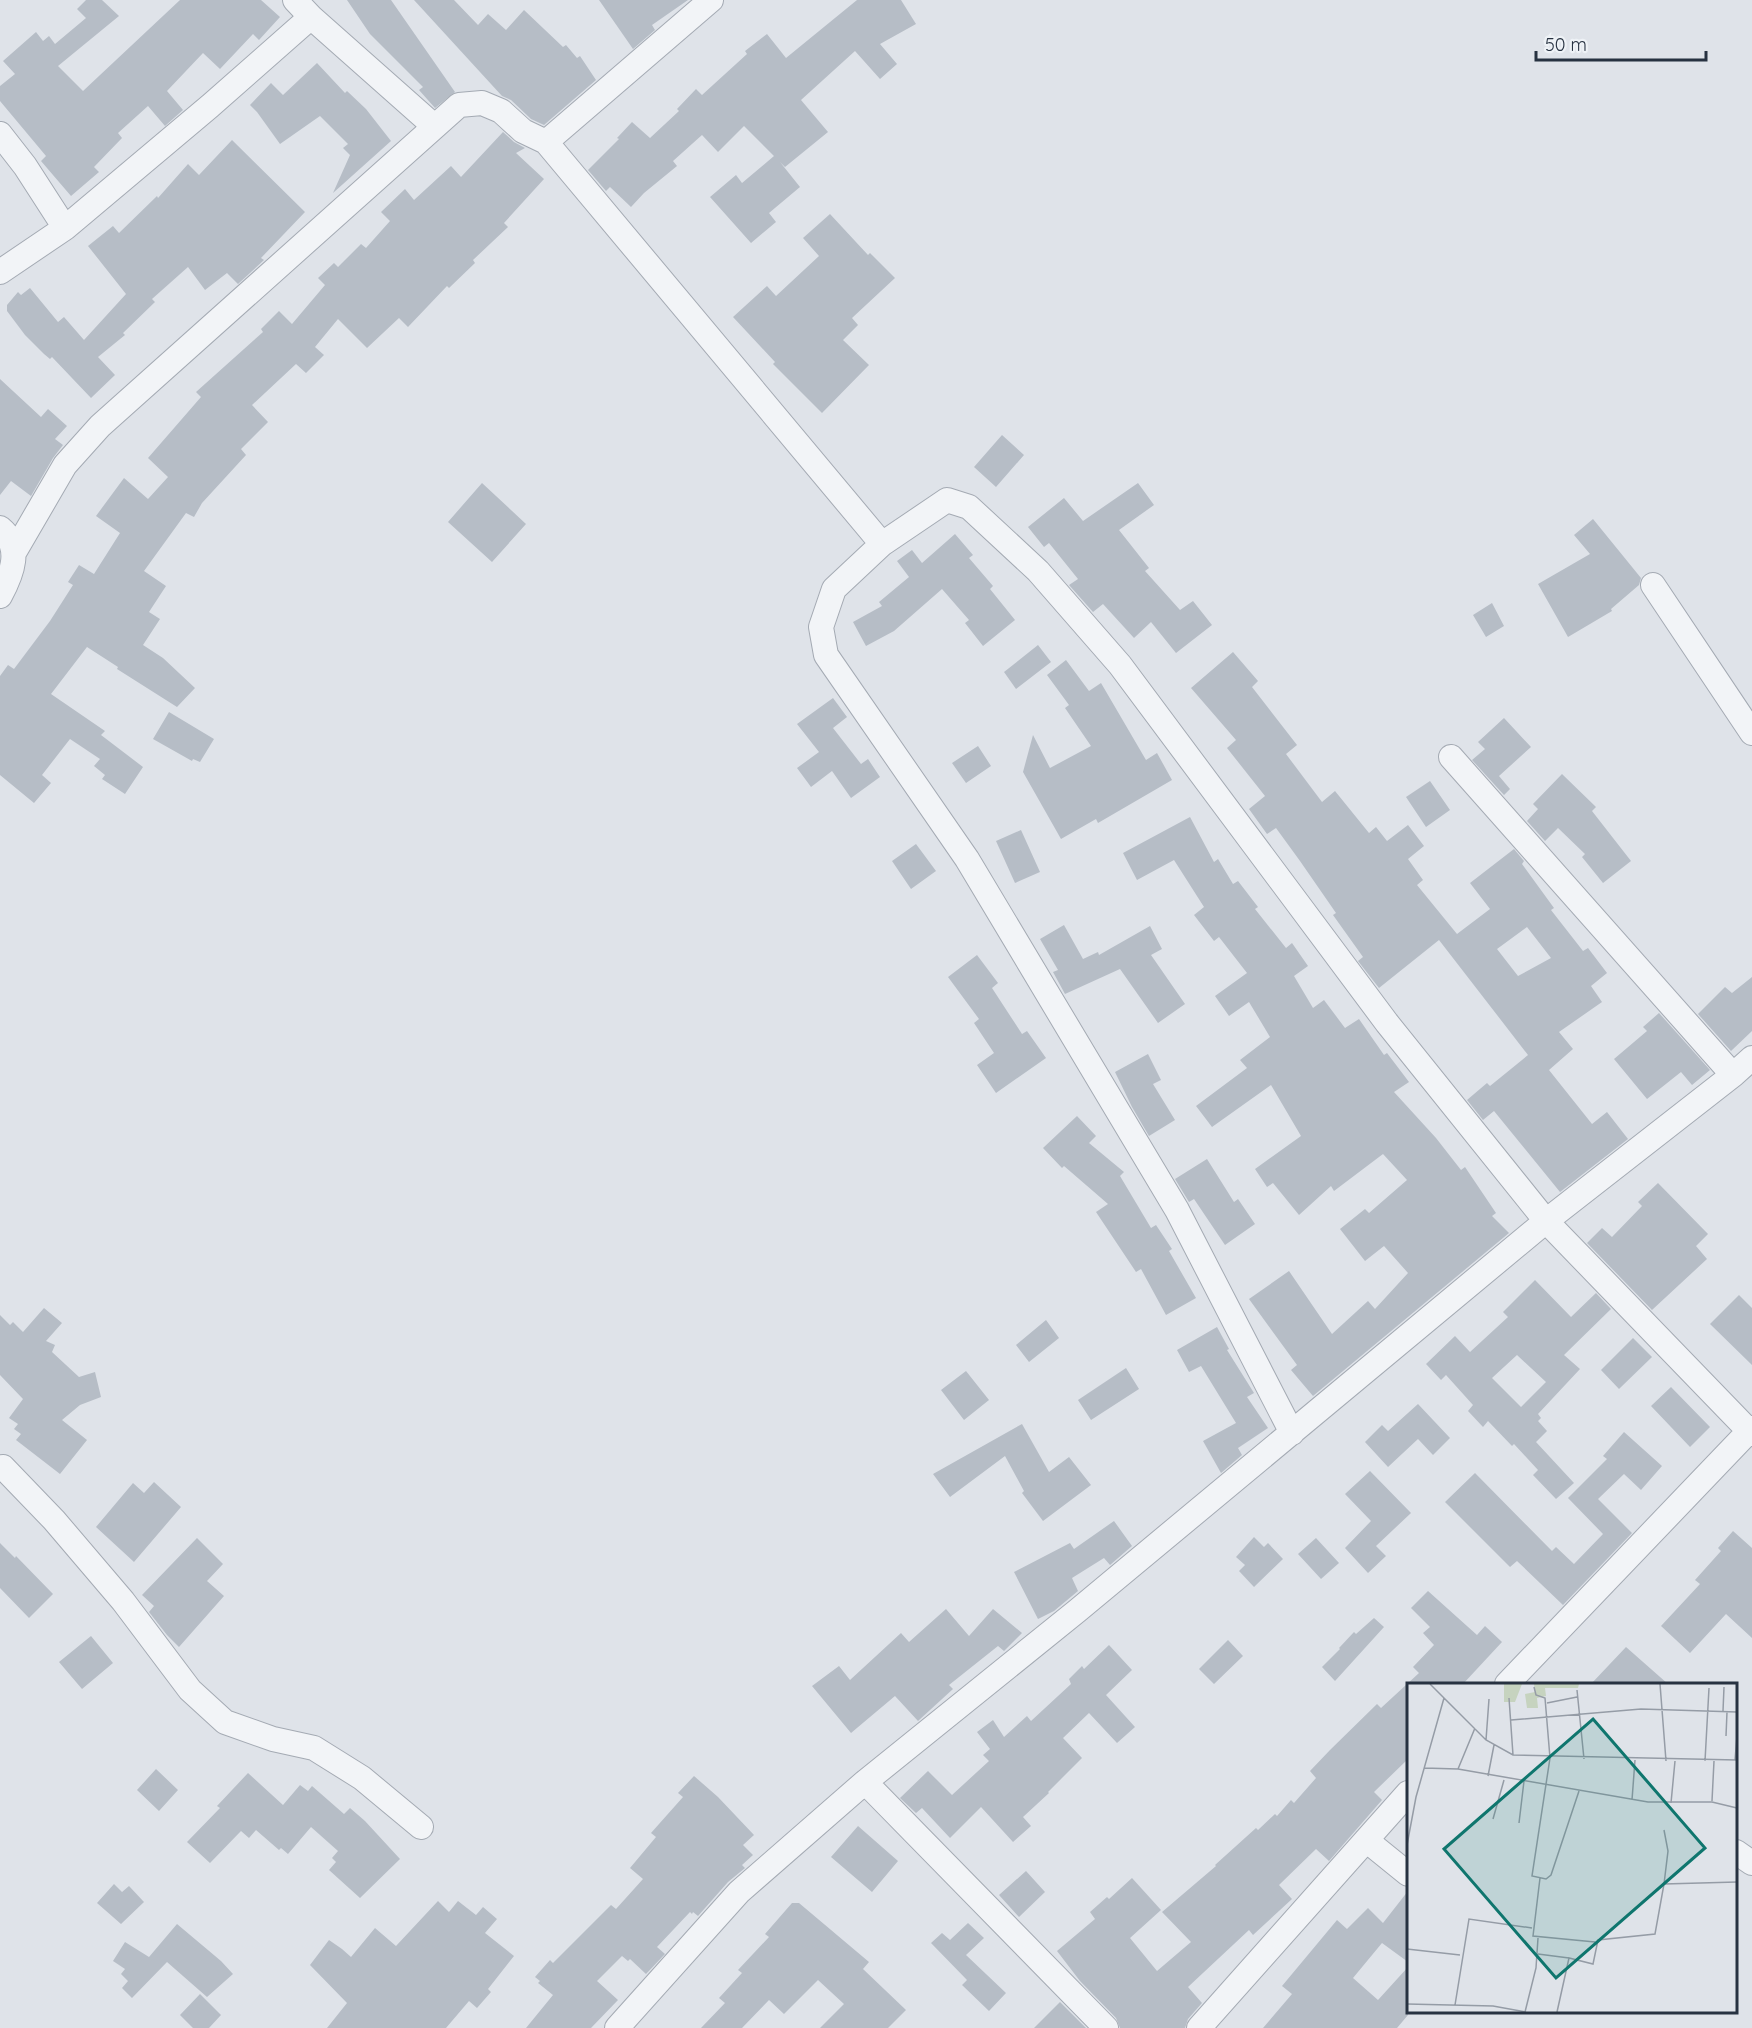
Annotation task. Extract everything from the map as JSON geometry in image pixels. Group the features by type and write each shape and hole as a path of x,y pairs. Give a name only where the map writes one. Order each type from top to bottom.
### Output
{"street":[{"path":"546,142 711,0"},
{"path":"0,272 65,228 210,106 303,8 434,126"},
{"path":"0,596 11,575 15,551 65,465 100,426 434,126 459,105 482,103 501,111 523,131 546,142 882,544"},
{"path":"0,134 25,166 65,228"},
{"path":"1292,1433 1177,1210 973,869 880,730 826,655 821,627 834,589 882,544 946,500 969,507 1038,571 1120,665 1388,1023 1546,1221 1751,1431 1508,1683"},
{"path":"0,528 5,532 15,551"},
{"path":"1653,585 1752,734"},
{"path":"1450,757 1733,1075"},
{"path":"617,2028 739,1892 865,1782 1077,1611 1546,1221 1752,1058"},
{"path":"1,1467 54,1520 123,1601 189,1690 225,1722 273,1739 314,1748 362,1778 421,1827"},
{"path":"865,1782 1106,2028"},
{"path":"1199,2028 1407,1794"},
{"path":"1366,1840 1407,1873"},
{"path":"1737,1853 1752,1863"}],"building":[{"path":"86,0 102,0 119,16 58,66 83,91 180,0 261,0 280,17 259,40 253,34 220,69 203,53 167,91 183,110 165,126 148,106 118,133 122,138 94,167 99,172 71,196 41,161 46,156 0,101 0,86 15,74 3,61 36,32 43,41 49,36 55,44 86,18 77,9"},
{"path":"347,0 391,0 455,92 435,108 419,90 423,87 370,34"},
{"path":"414,0 454,0 478,25 488,14 506,30 524,10 563,47 566,45 577,58 580,56 596,80 544,125 531,119 511,100 502,96"},
{"path":"599,0 688,0 652,25 655,30 633,49"},
{"path":"857,0 901,0 916,24 880,44 897,64 880,79 855,51 801,100 828,132 785,167 780,162 800,187 769,213 776,222 751,243 710,197 736,175 742,183 774,156 744,126 718,152 702,135 673,161 677,166 644,193 631,207 610,187 606,191 588,170 619,139 617,138 632,122 650,138 679,111 677,109 696,89 702,95 747,54 745,51 767,34 786,58"},
{"path":"317,63 345,93 347,91 366,109 391,141 333,193 350,155 343,148 348,144 320,116 280,144 250,105 271,83 283,95"},
{"path":"503,132 525,148 516,153 544,179 504,223 508,227 473,260 475,263 449,288 447,286 408,327 399,318 367,348 338,319 315,347 324,355 306,373 296,364 252,405 268,422 241,449 246,455 202,503 194,517 186,513 144,571 166,586 149,612 160,619 143,645 163,658 195,688 177,707 87,647 51,694 105,731 101,735 143,767 125,794 102,779 105,775 94,766 100,759 70,739 42,775 51,783 34,803 0,775 0,676 8,665 14,669 50,621 73,585 68,582 79,565 94,574 120,533 96,516 124,478 148,499 168,477 148,458 201,397 196,392 263,332 261,329 279,311 292,324 325,285 318,278 334,263 338,267 361,244 366,248 390,221 381,212 405,189 414,200 451,166 461,177"},
{"path":"232,140 305,212 261,258 264,260 238,284 227,273 205,290 188,267 152,299 155,302 123,333 125,335 98,357 115,375 91,398 52,357 50,359 25,335 7,311 7,305 18,292 21,295 30,288 58,322 64,317 84,340 126,294 88,246 113,226 119,233 157,196 158,198 188,164 199,175"},
{"path":"830,214 868,255 870,253 895,278 852,318 858,325 843,340 869,365 822,413 773,364 775,362 733,317 767,286 776,296 819,256 803,238"},
{"path":"0,379 41,417 48,409 67,426 55,439 63,445 31,496 11,481 0,495"},
{"path":"1002,435 1024,455 996,487 974,467"},
{"path":"482,483 526,524 492,562 448,522"},
{"path":"1138,483 1154,505 1119,530 1149,568 1145,571 1180,610 1193,601 1212,625 1176,653 1151,622 1134,638 1103,604 1093,612 1069,585 1078,579 1049,543 1044,547 1028,527 1064,498 1083,521"},
{"path":"1593,519 1641,578 1639,585 1611,609 1612,611 1568,637 1538,584 1590,554 1574,535"},
{"path":"955,534 973,555 969,558 993,586 990,589 1015,620 983,646 965,623 969,620 942,589 894,631 866,646 853,622 882,606 879,602 909,577 897,561 912,550 922,563"},
{"path":"1492,603 1504,626 1486,637 1473,615"},
{"path":"1038,645 1051,662 1016,689 1004,672"},
{"path":"1233,652 1258,681 1252,687 1297,745 1286,754 1322,802 1335,791 1369,833 1376,827 1387,841 1408,825 1424,846 1408,859 1423,880 1417,885 1457,934 1490,909 1470,883 1514,849 1554,908 1551,910 1583,951 1588,948 1607,973 1591,986 1602,1002 1559,1032 1573,1049 1549,1070 1592,1124 1607,1112 1628,1139 1560,1192 1494,1111 1483,1120 1467,1100 1487,1083 1490,1086 1528,1055 1439,940 1379,988 1358,961 1363,957 1333,915 1336,913 1300,861 1276,828 1267,834 1249,809 1265,796 1227,748 1236,740 1191,688","holes":["1527,927 1551,958 1518,976 1497,949"]},
{"path":"1066,660 1089,691 1101,683 1146,760 1157,753 1172,780 1098,823 1096,819 1061,839 1023,772 1033,735 1050,768 1091,746 1065,708 1069,705 1047,675"},
{"path":"833,698 847,717 833,728 861,764 868,759 880,777 851,798 832,771 811,787 797,768 819,752 797,724"},
{"path":"169,712 214,739 200,762 193,759 192,761 153,739"},
{"path":"1504,718 1531,747 1499,776 1510,789 1504,795 1472,760 1485,749 1478,742"},
{"path":"978,746 991,766 966,783 952,763"},
{"path":"1562,774 1596,807 1592,811 1631,861 1603,883 1582,857 1585,854 1558,828 1545,841 1527,821 1538,809 1533,804"},
{"path":"1430,781 1450,810 1426,827 1406,797"},
{"path":"1190,817 1214,862 1218,859 1233,884 1238,881 1258,907 1255,909 1286,948 1292,943 1308,966 1294,976 1313,1008 1324,1000 1345,1028 1359,1019 1384,1055 1387,1053 1409,1082 1394,1092 1436,1138 1461,1170 1465,1167 1496,1213 1492,1216 1509,1233 1313,1396 1291,1370 1297,1365 1249,1299 1289,1271 1332,1334 1368,1301 1375,1309 1408,1273 1384,1246 1365,1261 1340,1229 1365,1209 1369,1213 1407,1180 1383,1154 1334,1191 1331,1186 1299,1215 1273,1183 1267,1187 1255,1169 1301,1136 1271,1085 1212,1127 1196,1106 1247,1068 1240,1060 1270,1037 1249,1002 1229,1016 1215,996 1247,973 1219,937 1214,941 1194,915 1204,907 1174,860 1137,880 1123,853"},
{"path":"1021,830 1040,872 1015,883 996,841"},
{"path":"916,844 936,871 911,889 892,861"},
{"path":"1064,925 1083,959 1098,952 1099,955 1150,926 1162,949 1151,955 1185,1004 1158,1023 1120,969 1065,994 1053,972 1058,970 1040,939"},
{"path":"977,955 998,983 992,988 1022,1034 1027,1031 1046,1058 996,1093 977,1065 994,1053 974,1023 979,1019 948,977"},
{"path":"1752,977 1752,1031 1731,1051 1698,1014 1725,987 1732,993"},
{"path":"1659,1013 1710,1070 1692,1085 1681,1072 1647,1099 1614,1059 1647,1031 1643,1027"},
{"path":"1148,1054 1161,1080 1153,1084 1175,1120 1149,1136 1115,1072"},
{"path":"1077,1116 1096,1136 1089,1143 1124,1172 1120,1176 1151,1228 1156,1225 1172,1249 1169,1251 1196,1298 1166,1315 1141,1269 1136,1272 1096,1212 1108,1204 1064,1166 1062,1168 1043,1148"},
{"path":"1207,1159 1234,1202 1238,1199 1255,1224 1225,1245 1194,1199 1189,1202 1175,1179"},
{"path":"1658,1183 1708,1234 1696,1246 1707,1259 1652,1310 1587,1243 1602,1228 1612,1237 1642,1206 1638,1202"},
{"path":"1535,1280 1571,1317 1596,1293 1611,1309 1564,1355 1580,1369 1538,1414 1541,1418 1538,1421 1547,1431 1536,1442 1574,1483 1556,1499 1533,1475 1538,1470 1514,1444 1512,1446 1488,1421 1483,1427 1468,1411 1473,1405 1446,1375 1441,1380 1426,1364 1455,1336 1470,1352 1508,1317 1503,1312","holes":["1517,1355 1546,1382 1521,1407 1492,1378"]},
{"path":"1739,1295 1752,1308 1752,1365 1710,1324"},
{"path":"44,1308 62,1323 46,1341 55,1345 52,1352 79,1377 95,1372 101,1397 80,1405 62,1420 87,1440 60,1474 16,1440 21,1434 14,1429 18,1424 9,1418 23,1399 0,1375 0,1315 10,1325 13,1322 23,1332"},
{"path":"1046,1320 1059,1338 1029,1362 1016,1345"},
{"path":"1217,1327 1229,1349 1227,1350 1254,1393 1247,1397 1268,1428 1238,1448 1242,1455 1221,1473 1203,1441 1236,1423 1201,1366 1189,1372 1177,1350"},
{"path":"1633,1338 1652,1357 1619,1389 1601,1370"},
{"path":"1126,1368 1139,1389 1091,1420 1078,1400"},
{"path":"966,1371 989,1400 964,1420 941,1390"},
{"path":"1671,1387 1710,1427 1690,1447 1651,1406"},
{"path":"1418,1404 1450,1438 1433,1455 1418,1439 1388,1467 1365,1442 1382,1425 1388,1431"},
{"path":"1022,1424 1049,1472 1069,1457 1091,1485 1043,1521 1022,1493 1024,1491 1005,1456 950,1497 933,1474"},
{"path":"1624,1432 1662,1466 1641,1490 1624,1474 1598,1499 1632,1533 1563,1605 1517,1561 1510,1567 1445,1502 1475,1473 1552,1551 1556,1547 1574,1564 1603,1534 1568,1498 1607,1459 1603,1456"},
{"path":"1370,1471 1411,1513 1376,1546 1386,1556 1368,1573 1345,1548 1371,1521 1345,1494"},
{"path":"154,1482 181,1507 134,1562 96,1527 133,1483 144,1493"},
{"path":"1114,1521 1132,1546 1110,1565 1104,1558 1072,1578 1078,1591 1054,1611 1038,1619 1014,1572 1070,1543 1074,1549"},
{"path":"1733,1531 1752,1548 1752,1638 1726,1614 1690,1653 1661,1626 1700,1584 1695,1580 1721,1551 1718,1548"},
{"path":"1254,1537 1264,1547 1268,1543 1283,1559 1254,1587 1239,1571 1245,1565 1236,1557"},
{"path":"197,1538 223,1564 207,1581 224,1596 179,1647 149,1612 154,1606 142,1595"},
{"path":"1316,1538 1339,1563 1321,1579 1298,1554"},
{"path":"0,1543 53,1594 29,1618 0,1588"},
{"path":"1428,1591 1477,1635 1485,1626 1502,1642 1464,1683 1408,1683 1419,1673 1413,1667 1434,1645 1423,1633 1430,1627 1411,1608"},
{"path":"946,1609 969,1636 993,1609 1022,1633 1004,1651 998,1646 949,1685 953,1689 918,1721 895,1696 851,1733 812,1686 839,1666 850,1680 901,1633 909,1642"},
{"path":"1374,1618 1384,1627 1335,1681 1322,1667 1354,1632 1356,1634"},
{"path":"91,1636 113,1663 82,1689 59,1662"},
{"path":"1228,1640 1243,1656 1214,1684 1199,1669"},
{"path":"1109,1645 1132,1670 1106,1695 1135,1727 1117,1743 1089,1713 1063,1738 1082,1758 1023,1817 1031,1826 1013,1842 981,1807 950,1838 922,1808 916,1813 900,1798 928,1771 952,1795 989,1761 983,1755 990,1749 977,1732 993,1720 1004,1737 1027,1716 1031,1721 1071,1684 1069,1679 1082,1666 1084,1669"},
{"path":"1626,1647 1667,1683 1592,1683"},
{"path":"1407,1684 1407,1760 1374,1792 1382,1800 1329,1861 1316,1849 1279,1885 1292,1899 1253,1935 1249,1930 1188,1987 1202,2003 1188,2019 1185,2028 1120,2028 1116,2018 1080,1981 1057,1951 1095,1919 1090,1912 1107,1897 1109,1899 1132,1878 1161,1910 1130,1938 1157,1971 1191,1942 1162,1912 1256,1828 1258,1830 1275,1814 1277,1816 1291,1800 1294,1803 1316,1778 1310,1771 1377,1704 1381,1708"},
{"path":"156,1769 178,1790 159,1811 137,1790"},
{"path":"248,1773 283,1805 300,1785 308,1791 312,1786 344,1814 350,1808 400,1859 360,1898 329,1870 336,1862 332,1858 338,1851 311,1827 288,1854 281,1848 279,1850 256,1830 249,1838 241,1831 210,1863 187,1842 220,1808 217,1806"},
{"path":"694,1776 718,1797 754,1835 743,1845 753,1855 742,1865 745,1868 728,1882 698,1916 690,1912 657,1947 665,1954 646,1974 630,1959 628,1961 622,1956 597,1981 618,2000 591,2028 526,2028 553,1995 538,1983 540,1981 535,1977 550,1960 553,1963 611,1905 616,1909 643,1879 630,1868 656,1837 651,1833 683,1797 678,1793"},
{"path":"858,1826 898,1861 872,1892 831,1857"},
{"path":"1026,1871 1045,1892 1019,1917 999,1895"},
{"path":"114,1884 122,1892 129,1886 144,1902 121,1924 97,1903"},
{"path":"1407,1892 1407,1961 1382,1943 1353,1978 1378,2000 1407,1968 1408,2015 1397,2028 1263,2028 1292,1994 1282,1986 1337,1920 1347,1929 1368,1908 1383,1923"},
{"path":"438,1901 449,1912 458,1901 476,1915 483,1907 497,1919 485,1933 514,1956 488,1989 491,1992 477,2008 469,2001 446,2028 327,2028 347,2003 310,1965 329,1940 351,1957 375,1928 396,1946"},
{"path":"792,1903 799,1903 869,1962 863,1969 906,2010 888,2028 820,2028 844,2004 818,1980 784,2014 769,2000 742,2028 701,2028 725,2003 719,1998 742,1973 738,1970 769,1937 765,1934"},
{"path":"968,1923 984,1938 966,1955 1006,1993 989,2011 962,1985 967,1980 931,1943 942,1933 950,1940"},
{"path":"177,1924 233,1974 207,1997 167,1962 132,1998 122,1988 128,1981 121,1974 125,1969 113,1961 125,1942 149,1957"},
{"path":"200,1994 221,2015 209,2028 193,2028 180,2015"},
{"path":"1060,2002 1086,2028 1034,2028"}]}
